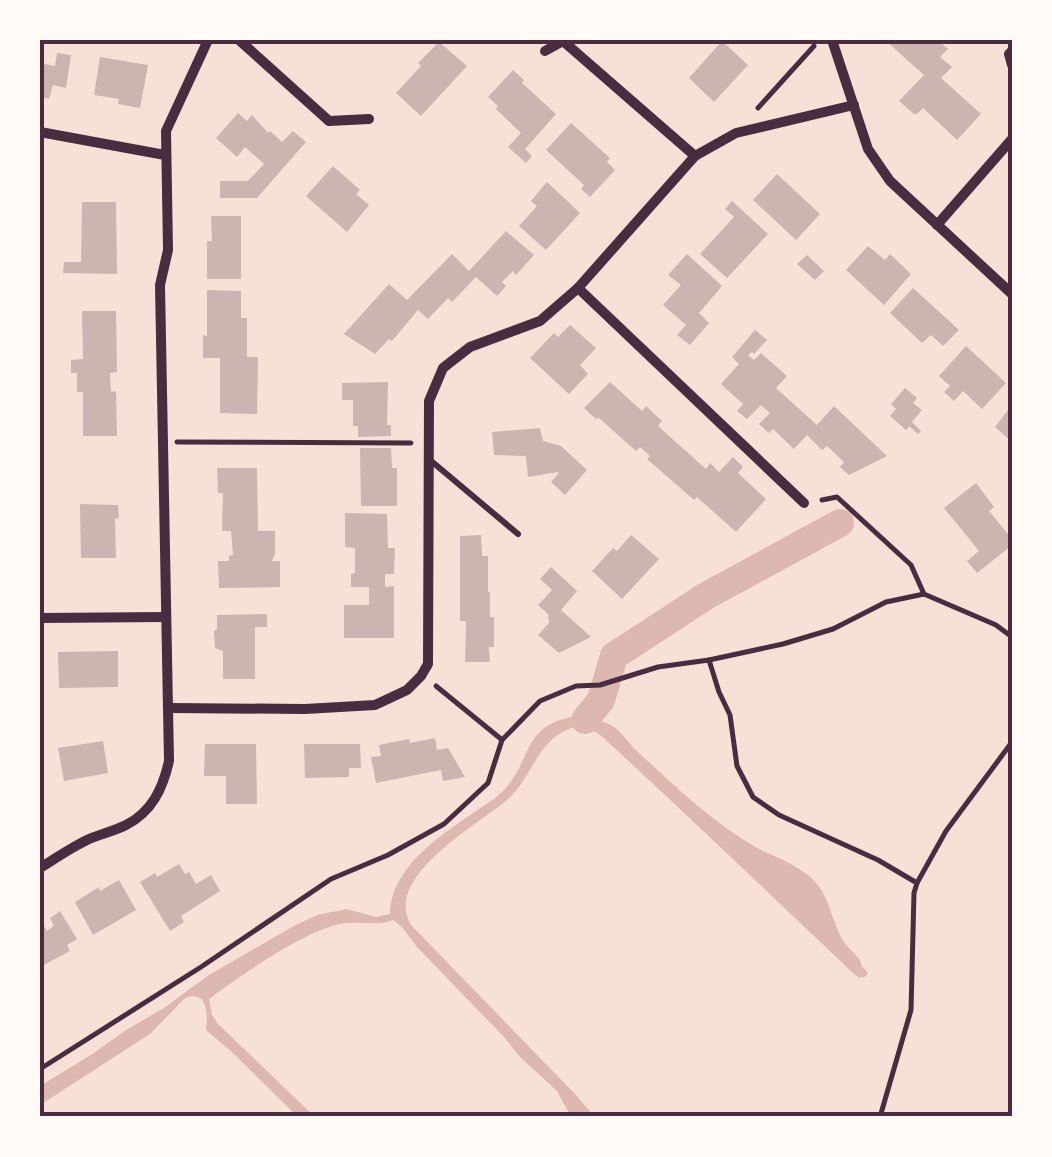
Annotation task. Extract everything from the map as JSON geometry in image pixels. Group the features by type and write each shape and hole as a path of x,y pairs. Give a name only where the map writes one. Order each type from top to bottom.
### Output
{"street":[{"path":"40,868 141,816 155,799 169,761 160,285 168,250 166,131 208,40"},
{"path":"239,40 329,121 369,120"},
{"path":"832,40 868,149 890,180 1012,294"},
{"path":"545,51 564,41 695,156"},
{"path":"1012,50 1008,54 1012,66"},
{"path":"170,708 375,705 408,690 428,664 429,401 443,368 470,348 540,321 578,288 695,156 736,133 854,104"},
{"path":"40,132 165,154"},
{"path":"937,225 1012,139"},
{"path":"578,288 804,503"},
{"path":"40,618 166,617"}],"lane":[{"path":"429,459 518,534"}],"path":[{"path":"736,133 820,40"},
{"path":"163,442 430,443"},
{"path":"804,503 837,497 910,565 924,594"},
{"path":"40,1070 331,879 388,855 444,824 488,782 502,740 540,700 576,686 600,685 658,667 782,644 833,629 886,602 924,594 1011,633"},
{"path":"709,660 730,715 737,766 753,796 780,815 878,860 917,883"},
{"path":"422,676 502,740"},
{"path":"880,1117 911,1010 917,883 946,831 1012,742"}],"shaded area":[{"path":"577,716 616,728 667,779 722,825 811,877 825,897 842,939 860,960 862,977 852,972 604,737 580,726 558,734 508,799 437,854 410,889 406,907 411,925 595,1117 571,1117 557,1091 521,1058 393,920 346,923 323,929 271,956 209,999 217,1023 315,1117 298,1117 206,1030 205,1005 193,996 185,998 150,1034 40,1105 40,1086 209,975 292,927 317,915 347,909 376,917 390,914 399,881 422,852 501,793 546,727"}],"building":[{"path":"885,40 937,40 948,49 940,57 952,67 941,78 981,114 957,140 923,108 914,114 899,101 924,75"},
{"path":"722,41 748,65 714,102 689,78"},
{"path":"439,42 467,66 421,116 396,93"},
{"path":"57,53 71,55 66,88 53,85 49,99 40,97 40,63 55,66"},
{"path":"100,57 148,65 140,108 94,95"},
{"path":"513,70 556,114 525,149 532,156 526,163 508,147 521,133 488,97"},
{"path":"238,113 247,121 252,115 282,142 293,131 306,142 257,198 220,198 220,181 248,181 264,164 245,147 237,157 216,138"},
{"path":"571,123 610,158 607,162 615,170 590,197 581,189 584,185 546,150"},
{"path":"333,166 360,190 356,194 369,205 347,232 306,196"},
{"path":"777,174 820,214 796,240 753,200"},
{"path":"547,182 580,213 546,250 519,226 537,206 531,201"},
{"path":"732,201 768,234 727,278 700,254 734,217 725,209"},
{"path":"82,202 116,202 117,274 63,273 64,262 81,262"},
{"path":"211,216 241,216 241,279 207,279"},
{"path":"506,231 534,255 516,275 513,271 502,282 506,286 497,296 476,277 452,302 448,298 428,319 418,310 392,341 389,339 375,354 344,334 389,284 407,300 452,254 469,271"},
{"path":"868,246 885,260 890,254 911,274 884,305 846,270"},
{"path":"687,254 722,286 699,313 709,323 690,345 677,335 686,325 663,305 681,285 668,275"},
{"path":"807,255 824,271 815,280 797,264"},
{"path":"913,288 959,330 943,346 931,335 922,343 890,313"},
{"path":"207,290 241,291 241,318 247,318 247,357 258,357 257,414 220,413 220,358 203,358"},
{"path":"82,311 116,311 117,372 110,373 111,392 116,391 117,436 83,436 83,392 77,392 77,373 71,373 71,360 83,359"},
{"path":"570,325 596,348 580,365 588,374 569,394 530,358 554,333 558,337"},
{"path":"755,330 767,340 748,355 754,360 761,353 787,376 776,388 817,425 834,406 887,456 849,475 840,467 844,462 827,446 822,450 807,435 794,449 773,429 769,433 759,424 770,413 761,405 747,419 737,411 743,404 721,384 739,364 732,357"},
{"path":"966,346 1006,383 982,409 963,391 954,401 944,392 950,386 939,376"},
{"path":"388,382 387,425 391,425 391,436 358,437 358,426 353,426 353,400 342,400 342,383"},
{"path":"610,382 642,411 646,406 662,421 658,426 706,469 710,463 719,472 733,457 743,467 738,473 766,499 736,532 647,459 650,456 640,447 636,451 584,408"},
{"path":"905,388 917,398 913,403 922,410 912,422 921,431 918,434 909,426 906,430 890,416 896,409 891,404"},
{"path":"1012,405 1012,442 995,427"},
{"path":"540,428 543,441 561,446 587,470 565,495 551,482 558,472 528,477 526,456 494,455 492,432"},
{"path":"360,448 391,448 392,468 397,468 397,506 361,506"},
{"path":"217,468 257,468 258,531 275,531 272,561 280,561 280,587 219,588 218,561 229,561 233,555 231,531 222,531 223,493 218,493"},
{"path":"976,483 994,507 989,511 1012,539 1012,545 977,573 967,561 979,551 944,508"},
{"path":"80,504 118,505 116,558 81,558"},
{"path":"345,513 387,514 388,548 395,548 394,574 385,574 385,587 394,586 394,638 344,638 344,605 369,605 369,587 351,587 355,548 345,547"},
{"path":"481,535 482,556 488,556 494,647 489,647 490,662 465,662 466,621 460,621 460,536"},
{"path":"631,535 659,559 622,599 592,571"},
{"path":"551,567 577,591 561,610 591,637 559,653 538,635 549,623 548,614 538,605 552,590 540,579"},
{"path":"267,614 267,627 255,627 255,679 223,679 223,651 215,648 217,615"},
{"path":"118,651 118,687 59,688 58,652"},
{"path":"435,738 437,750 448,748 465,777 443,781 441,770 376,783 371,757 381,756 379,745"},
{"path":"103,741 108,773 64,781 58,748"},
{"path":"205,744 256,744 257,804 226,804 226,776 204,776"},
{"path":"304,744 360,744 361,768 349,768 349,777 305,778"},
{"path":"179,864 196,884 211,875 220,891 181,916 184,922 170,931 140,882"},
{"path":"119,880 136,910 93,935 75,902"},
{"path":"60,911 77,939 67,945 70,951 40,967 40,928 44,926 47,931 54,926 50,918"}],"waterway":[{"path":"585,720 601,700 614,656 706,596 840,523"},
{"path":"596,728 863,973"}]}
